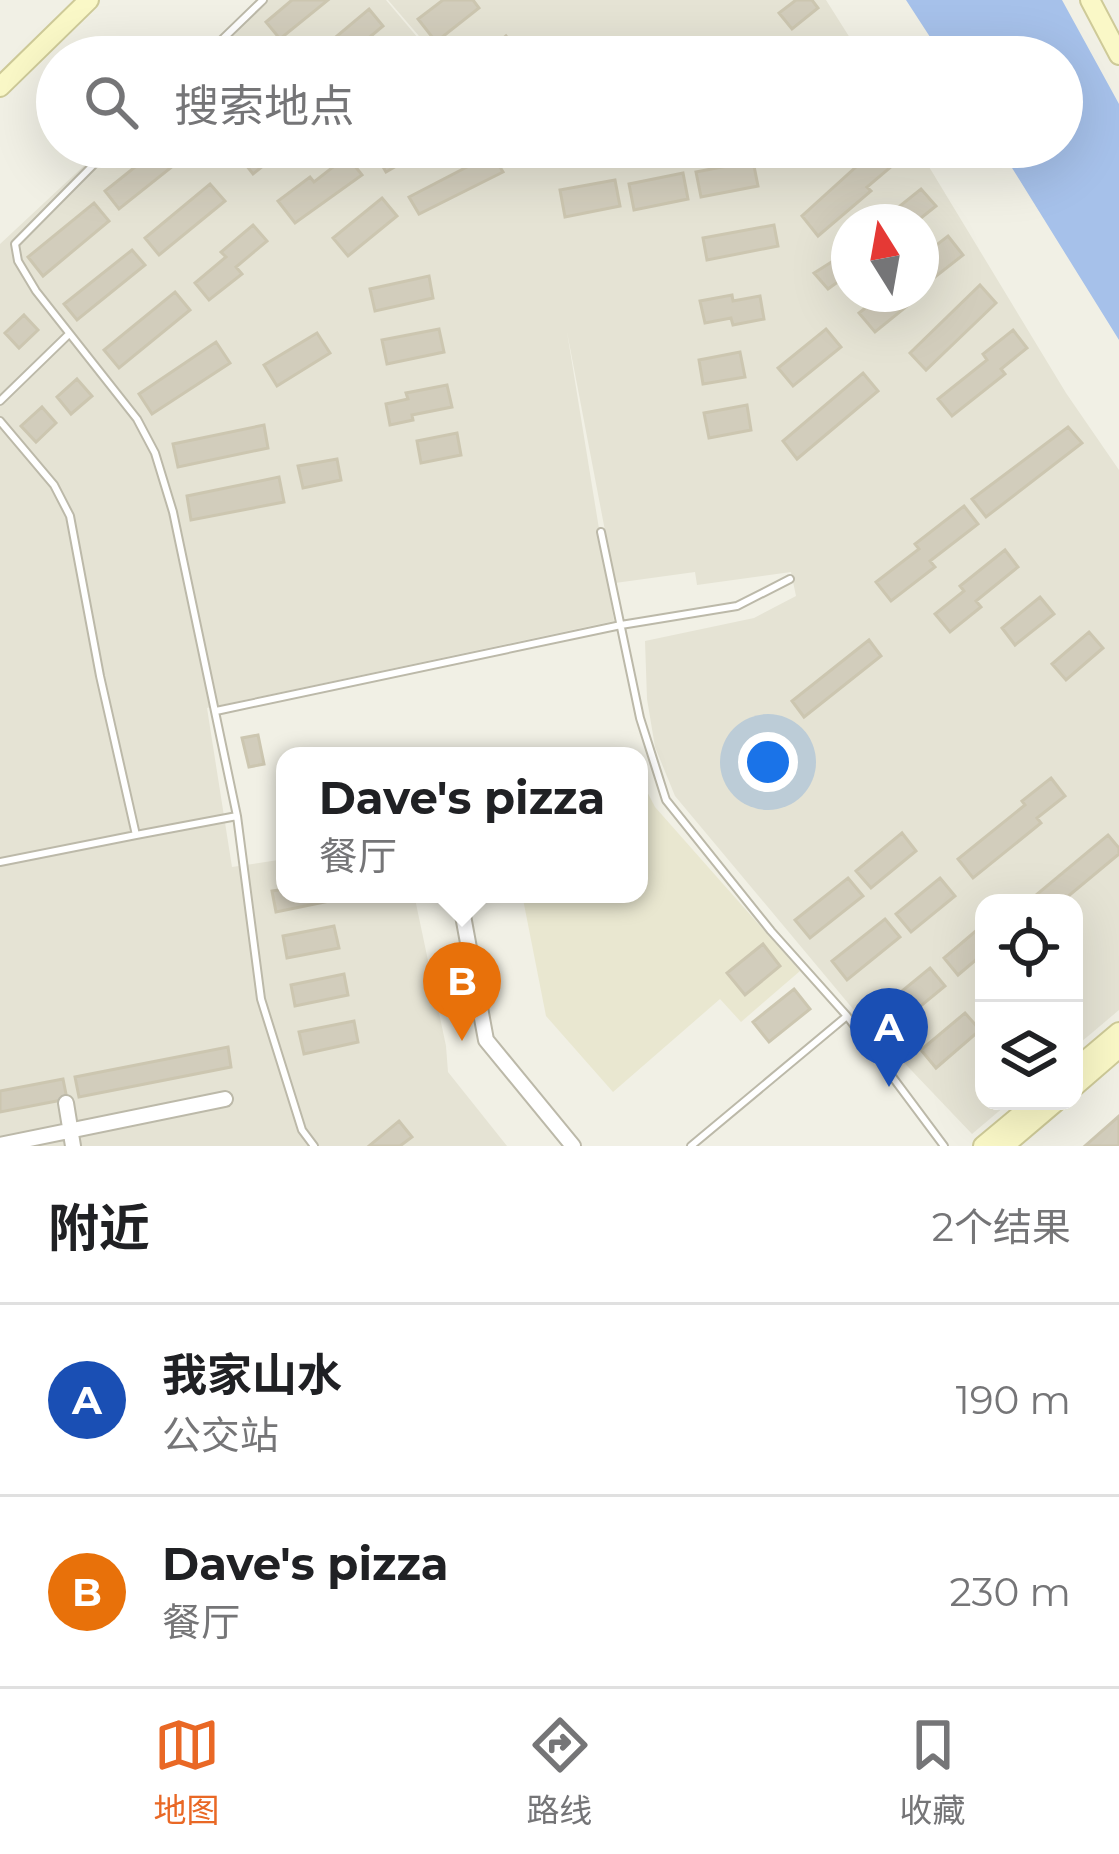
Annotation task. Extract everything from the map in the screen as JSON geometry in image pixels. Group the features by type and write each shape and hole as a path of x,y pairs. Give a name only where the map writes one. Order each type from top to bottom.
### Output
{"main road":[{"path":"53,36 89,0"},
{"path":"1090,0 1119,55"},
{"path":"0,88 36,52"},
{"path":"1083,1062 1119,1032"},
{"path":"1083,1079 1119,1048"},
{"path":"983,1146 1026,1110"},
{"path":"1004,1146 1046,1110"}],"street":[{"path":"461,903 486,1040 574,1146"},
{"path":"0,1145 72,1138 225,1100"},
{"path":"66,1103 72,1138"}],"lane":[{"path":"226,36 263,0"},
{"path":"91,168 15,244 18,261 137,418 155,453 173,512 237,816 261,999 302,1130 314,1146"},
{"path":"0,401 69,334"},
{"path":"0,421 54,485 77,537 100,676 136,835"},
{"path":"602,532 640,718 666,800 771,932 847,1016 944,1146"},
{"path":"216,711 737,605 790,579"},
{"path":"0,862 237,816"},
{"path":"691,1146 847,1016"}],"shaded area":[{"path":"262,0 386,0 416,36 223,36"},
{"path":"388,0 826,0 849,36 419,36"},
{"path":"81,168 930,168 1066,393 1119,470 1119,1010 1083,1040 1083,894 975,894 975,1110 1000,1110 972,1134 853,1009 675,796 655,747 645,641 754,618 796,596 791,572 697,585 695,572 615,583 567,332 614,621 207,708 232,867 276,860 276,903 416,903 448,1072 507,1146 0,1146 0,244"},
{"path":"648,793 800,971 741,1022 720,999 613,1092 546,1016 524,903 648,903"}],"water":[{"path":"906,0 1062,0 1082,36 929,36"},
{"path":"1083,38 1119,104 1119,340 1012,168 1083,168"}],"building":[{"path":"292,0 328,0 284,36 278,36 266,22"},
{"path":"443,0 473,0 479,8 444,36 431,36 418,19"},
{"path":"796,0 812,0 818,8 792,29 779,13"},
{"path":"369,9 383,26 371,36 337,36"},
{"path":"134,168 170,168 119,209 105,191"},
{"path":"332,168 356,168 362,175 295,223 278,201 310,177 314,182"},
{"path":"465,168 501,168 503,172 419,214 409,197"},
{"path":"754,168 758,186 701,197 696,172"},
{"path":"855,168 890,168 856,204 831,204 831,225 818,236 802,216"},
{"path":"683,173 688,199 634,210 629,184"},
{"path":"615,180 620,206 565,217 560,190"},
{"path":"210,184 225,201 159,255 145,238"},
{"path":"921,189 934,204 902,204"},
{"path":"382,198 397,216 348,256 333,238"},
{"path":"94,203 109,221 43,276 28,257"},
{"path":"253,225 267,241 236,267 242,274 209,300 195,283"},
{"path":"774,225 778,246 707,260 703,238"},
{"path":"948,236 963,255 939,274 939,243"},
{"path":"132,250 145,265 77,320 64,304"},
{"path":"831,262 831,287 828,289 814,273"},
{"path":"429,276 433,298 375,311 370,289"},
{"path":"980,285 996,303 926,370 910,353"},
{"path":"175,292 190,310 119,368 104,350"},
{"path":"732,295 733,301 760,296 764,319 733,325 731,318 705,323 700,301"},
{"path":"860,312 900,312 875,332"},
{"path":"24,315 38,330 19,348 5,333"},
{"path":"439,329 444,352 387,364 382,340"},
{"path":"826,329 841,347 793,386 778,368"},
{"path":"1013,330 1027,348 1001,369 1005,374 952,416 938,399 987,360 983,354"},
{"path":"317,333 330,353 277,386 264,365"},
{"path":"216,342 230,363 152,414 139,394"},
{"path":"740,352 745,377 703,384 699,360"},
{"path":"863,373 878,391 797,459 783,441"},
{"path":"77,379 92,396 71,414 57,397"},
{"path":"447,385 452,407 390,425 386,404 408,399 406,393"},
{"path":"747,405 751,430 709,438 704,413"},
{"path":"42,407 56,423 36,442 21,426"},
{"path":"264,425 268,448 178,467 173,444"},
{"path":"1068,427 1082,443 986,517 972,499"},
{"path":"457,433 461,455 421,463 417,441"},
{"path":"337,459 341,480 303,488 298,466"},
{"path":"279,477 284,502 191,520 187,496"},
{"path":"964,506 978,524 930,561 935,567 891,601 876,582"},
{"path":"1005,550 1018,567 976,601 981,607 950,632 935,614 964,591 960,586"},
{"path":"1040,597 1054,614 1015,645 1002,628"},
{"path":"1089,632 1103,648 1066,680 1052,664"},
{"path":"869,640 881,656 804,717 792,701"},
{"path":"258,735 264,764 249,767 242,738"},
{"path":"1051,778 1065,796 1037,818 1041,823 973,878 958,859"},
{"path":"902,833 916,851 871,888 856,871"},
{"path":"1108,835 1119,848 1119,854 1071,894 1037,894"},
{"path":"848,878 863,896 810,938 795,920"},
{"path":"940,878 955,896 911,932 896,914"},
{"path":"276,890 276,903 319,903 276,912 272,891"},
{"path":"885,919 900,937 847,980 832,961"},
{"path":"334,926 339,948 287,958 283,936"},
{"path":"975,932 975,961 958,975 944,958"},
{"path":"763,944 780,966 745,995 727,973"},
{"path":"930,968 945,986 900,1023 885,1005"},
{"path":"344,974 348,995 295,1006 291,985"},
{"path":"794,989 810,1009 769,1042 753,1022"},
{"path":"965,1013 975,1024 975,1034 936,1068 921,1050"},
{"path":"354,1021 358,1042 304,1054 299,1032"},
{"path":"228,1047 231,1067 79,1097 75,1077"},
{"path":"63,1079 67,1099 0,1112 0,1091"},
{"path":"1119,1116 1119,1146 1085,1146"},
{"path":"399,1121 412,1137 400,1146 369,1146"}],"place":[{"name":"Dave's pizza","path":"462,1041"},
{"name":"我家山水","path":"889,1087"}]}
